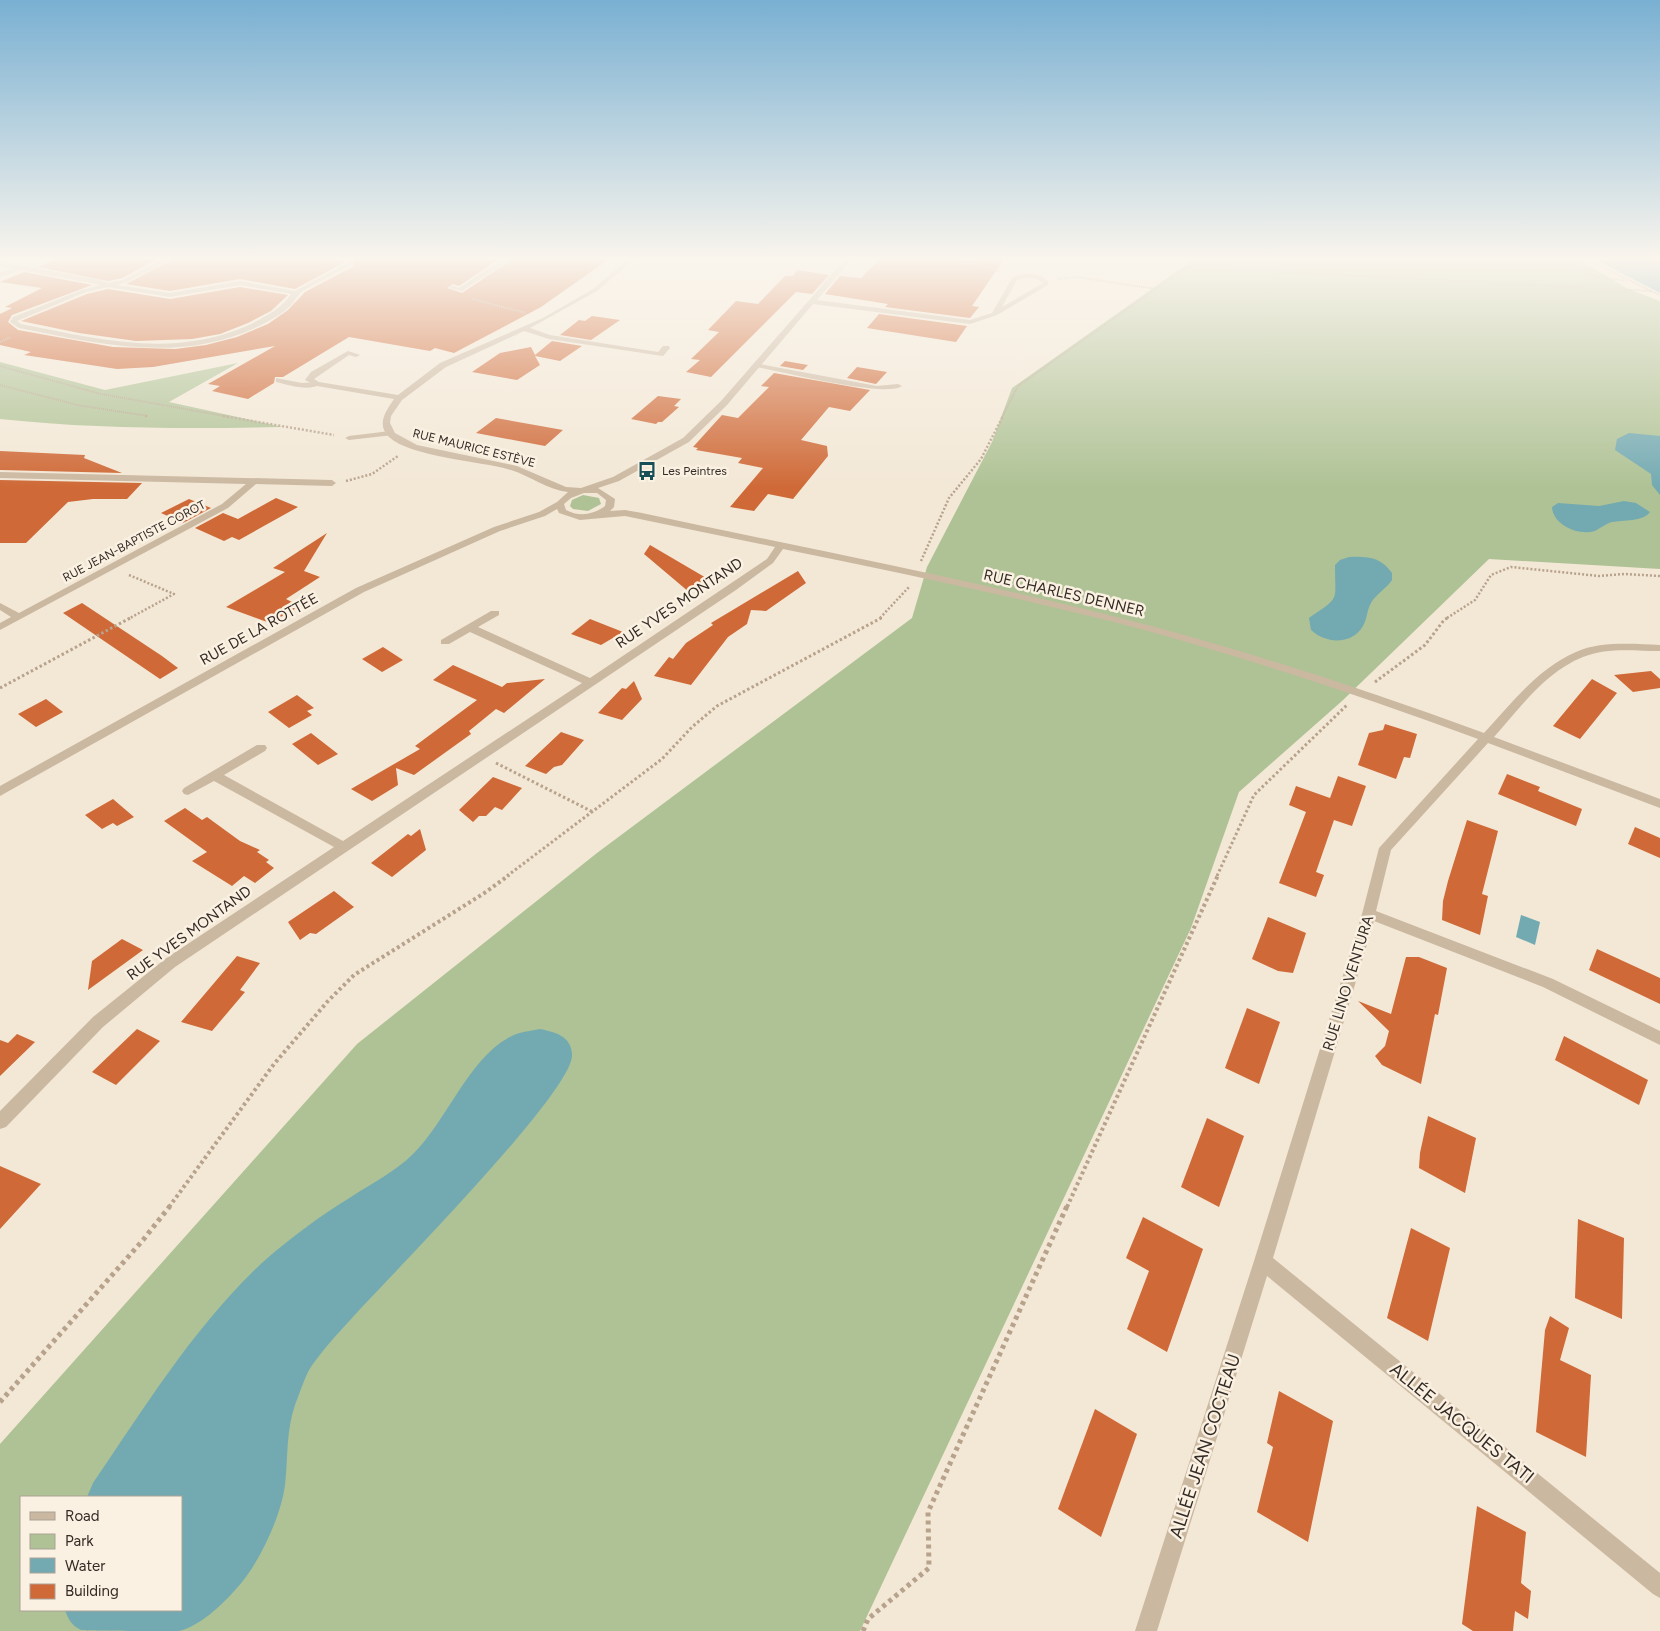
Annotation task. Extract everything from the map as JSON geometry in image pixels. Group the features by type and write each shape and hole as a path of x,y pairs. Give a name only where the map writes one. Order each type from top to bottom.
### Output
{"street":[{"path":"68,335 126,346 161,348 189,345 226,335"},
{"path":"349,438 390,433 386,423 387,416 400,398 452,360 511,335"},
{"path":"543,335 660,354 666,348"},
{"path":"583,491 616,479 686,440 784,335"},
{"path":"317,384 309,380 314,374 348,354 356,355"},
{"path":"757,366 876,388 898,386"},
{"path":"279,380 302,385 317,384 400,398"},
{"name":"RUE MAURICE ESTÈVE","path":"390,433 400,441 414,447 514,468 563,497"},
{"name":"RUE JEAN-BAPTISTE COROT","path":"0,475 332,483"},
{"path":"599,514 610,507 610,499 616,479"},
{"name":"RUE JEAN-BAPTISTE COROT","path":"0,627 225,506 255,480"},
{"path":"583,491 599,491 610,499"},
{"name":"RUE DE LA ROTTÉE","path":"542,514 563,497 583,491"},
{"path":"563,497 560,508 566,514"},
{"name":"RUE CHARLES DENNER","path":"610,499 625,513"},
{"name":"RUE CHARLES DENNER","path":"599,514 625,513 918,574 1033,599 1154,630 1361,693 1486,737 1660,804"},
{"name":"RUE DE LA ROTTÉE","path":"0,792 360,590 498,529 542,514 566,514 582,517 599,514"},
{"name":"RUE YVES MONTAND","path":"0,1122 98,1022 170,963 770,561 780,546"},
{"path":"0,606 19,617"},
{"path":"445,642 495,613"},
{"path":"470,628 590,682"},
{"name":"RUE LINO VENTURA","path":"1263,1261 1369,914 1385,848 1543,676 1560,664 1580,654 1617,647 1660,648"},
{"path":"188,790 261,748"},
{"path":"214,775 342,846"},
{"path":"1369,914 1548,983 1660,1038"},
{"name":"ALLÉE JACQUES TATI","path":"1263,1261 1660,1587"},
{"name":"ALLÉE JEAN COCTEAU","path":"1146,1631 1263,1261"}],"path":[{"path":"0,1402 143,1240 184,1188 274,1064 328,1001 354,975 486,892 662,759 692,727 717,706 884,616 905,593 918,574 921,562 949,498 981,459 1018,386 1090,335"},
{"path":"0,366 101,394 349,438"},
{"path":"0,385 78,405 148,416"},
{"path":"332,483 372,474 414,447"},
{"path":"0,688 174,594 111,567"},
{"path":"863,1631 868,1620 929,1568 928,1512 1254,794 1361,693 1425,645 1440,624 1475,600 1491,575 1501,569 1511,567 1573,574 1660,576"},
{"path":"480,755 593,812"}],"green space":[{"path":"1087,335 1660,335 1660,569 1489,559 1342,701 1239,792 1191,928 860,1631 0,1631 0,1444 357,1044 597,853 912,618 927,567 992,442 1012,388"},
{"path":"0,362 105,390 238,363 169,402 283,427 141,427 71,425 0,419"},
{"path":"583,495 599,498 601,504 588,511 573,509 570,506 572,500"}],"water":[{"path":"1629,433 1660,436 1660,495 1652,485 1651,474 1615,450 1617,439"},
{"path":"1624,501 1636,503 1650,512 1643,518 1612,522 1595,531 1581,532 1562,524 1553,513 1552,507 1558,503 1599,506"},
{"path":"1349,557 1368,557 1378,561 1392,573 1392,580 1371,603 1363,626 1358,632 1346,639 1331,640 1317,635 1311,630 1309,618 1327,606 1334,598 1335,565 1340,560"},
{"path":"1521,915 1540,922 1535,945 1516,937"},
{"path":"540,1029 556,1033 569,1043 572,1054 565,1074 544,1105 513,1143 438,1227 342,1329 308,1372 292,1415 285,1485 279,1512 260,1554 244,1579 224,1602 203,1620 179,1631 81,1630 75,1626 65,1611 182,1611 182,1496 87,1496 93,1483 152,1396 193,1340 238,1286 273,1253 339,1204 391,1172 413,1154 425,1141 481,1061 508,1038"}],"building":[{"path":"0,335 47,335 113,347 175,349 206,345 241,335 488,335 454,353 435,348 430,351 349,337 283,377 275,377 274,383 248,399 212,391 220,386 208,384 275,346 153,367 117,369 24,355 31,352 0,345"},
{"path":"94,335 214,335 192,339 136,341"},
{"path":"561,335 598,335 591,340"},
{"path":"716,335 753,335 711,377 686,372 700,360 691,359"},
{"path":"912,335 961,335 956,342"},
{"path":"552,341 582,346 560,361 535,356 540,365 517,380 472,372 500,353 531,347 535,355"},
{"path":"785,361 808,365 803,370 780,366"},
{"path":"857,367 887,372 876,384 847,378"},
{"path":"774,373 870,390 850,411 829,407 801,440 827,446 828,456 793,499 768,494 754,511 730,507 763,468 738,463 742,458 696,450 698,448 693,447 722,415 738,418 769,387 761,386"},
{"path":"658,396 681,399 674,406 679,407 662,422 656,424 631,419"},
{"path":"496,418 563,430 545,446 476,433"},
{"path":"0,451 85,455 84,458 122,473 0,470"},
{"path":"0,480 142,483 127,499 93,499 68,502 26,543 0,543"},
{"path":"276,498 298,507 239,540 232,537 224,541 195,528 223,513 238,519"},
{"path":"189,499 211,508 183,523 161,513"},
{"path":"327,533 304,571 320,577 286,599 300,606 270,623 226,607 285,572 273,568"},
{"path":"650,545 708,579 689,592 644,554"},
{"path":"798,571 806,583 766,611 751,610 747,624 728,637 691,685 654,676 669,657 673,659 686,643 713,625 711,623"},
{"path":"82,603 178,668 160,679 63,613"},
{"path":"590,619 623,632 601,645 571,634"},
{"path":"383,647 403,660 382,672 362,659"},
{"path":"453,665 502,687 507,683 545,679 504,713 496,709 469,731 471,734 414,775 396,768 398,785 372,801 351,789 420,749 415,746 477,700 433,680"},
{"path":"1651,671 1660,679 1660,688 1633,692 1614,675"},
{"path":"1592,679 1617,693 1580,739 1553,726"},
{"path":"634,681 642,699 622,720 598,713 622,688 626,689"},
{"path":"297,695 314,708 307,711 312,715 289,728 268,712"},
{"path":"46,699 63,712 36,727 18,714"},
{"path":"1385,724 1417,734 1410,758 1404,757 1396,779 1358,765 1369,733 1383,730"},
{"path":"561,732 584,740 562,765 554,767 546,774 525,766"},
{"path":"311,733 338,754 318,765 292,744"},
{"path":"1507,774 1540,787 1538,791 1582,809 1576,826 1498,794"},
{"path":"1338,776 1366,786 1352,826 1334,820 1316,872 1324,875 1316,897 1279,883 1306,812 1289,805 1296,786 1330,798"},
{"path":"493,777 522,788 502,810 495,807 486,816 479,816 473,822 459,810"},
{"path":"113,799 134,817 117,826 113,823 102,829 85,815"},
{"path":"185,808 202,820 207,817 240,841 260,850 257,852 269,860 266,862 274,868 255,883 244,876 232,886 192,861 207,852 164,821"},
{"path":"1467,820 1498,831 1482,894 1488,896 1480,935 1442,920 1443,901 1448,881"},
{"path":"1635,827 1660,838 1660,858 1628,844"},
{"path":"420,829 426,850 392,877 371,863 408,834 411,836"},
{"path":"334,891 354,907 316,934 310,933 300,940 288,922"},
{"path":"1268,917 1306,933 1293,973 1278,971 1252,959"},
{"path":"122,939 143,950 88,990 92,961"},
{"path":"1597,949 1660,978 1660,1004 1589,970"},
{"path":"237,956 260,963 240,990 245,992 212,1031 181,1022"},
{"path":"1406,957 1419,957 1447,968 1438,1015 1435,1014 1421,1084 1382,1065 1375,1056 1385,1046 1389,1031 1358,1001 1391,1014"},
{"path":"1247,1008 1280,1022 1259,1084 1225,1068"},
{"path":"137,1029 160,1041 116,1085 92,1072"},
{"path":"17,1034 35,1042 0,1076 0,1040 8,1043"},
{"path":"1564,1036 1648,1080 1639,1105 1555,1060"},
{"path":"1428,1116 1476,1138 1465,1193 1419,1168 1420,1153"},
{"path":"1207,1118 1244,1136 1219,1207 1181,1187"},
{"path":"0,1166 41,1184 0,1229"},
{"path":"1143,1217 1203,1249 1167,1352 1127,1329 1149,1271 1126,1258"},
{"path":"1578,1219 1624,1238 1622,1319 1575,1298"},
{"path":"1411,1228 1450,1248 1428,1341 1387,1318"},
{"path":"1550,1316 1569,1328 1560,1360 1591,1375 1586,1457 1536,1432 1545,1330"},
{"path":"1279,1391 1333,1421 1308,1542 1257,1512 1273,1447 1267,1443"},
{"path":"1095,1409 1137,1434 1101,1537 1058,1509"},
{"path":"1477,1506 1526,1532 1521,1583 1531,1591 1528,1619 1515,1611 1513,1631 1473,1631 1462,1624"}],"place":[{"name":"Les Peintres","path":"647,471"}]}
